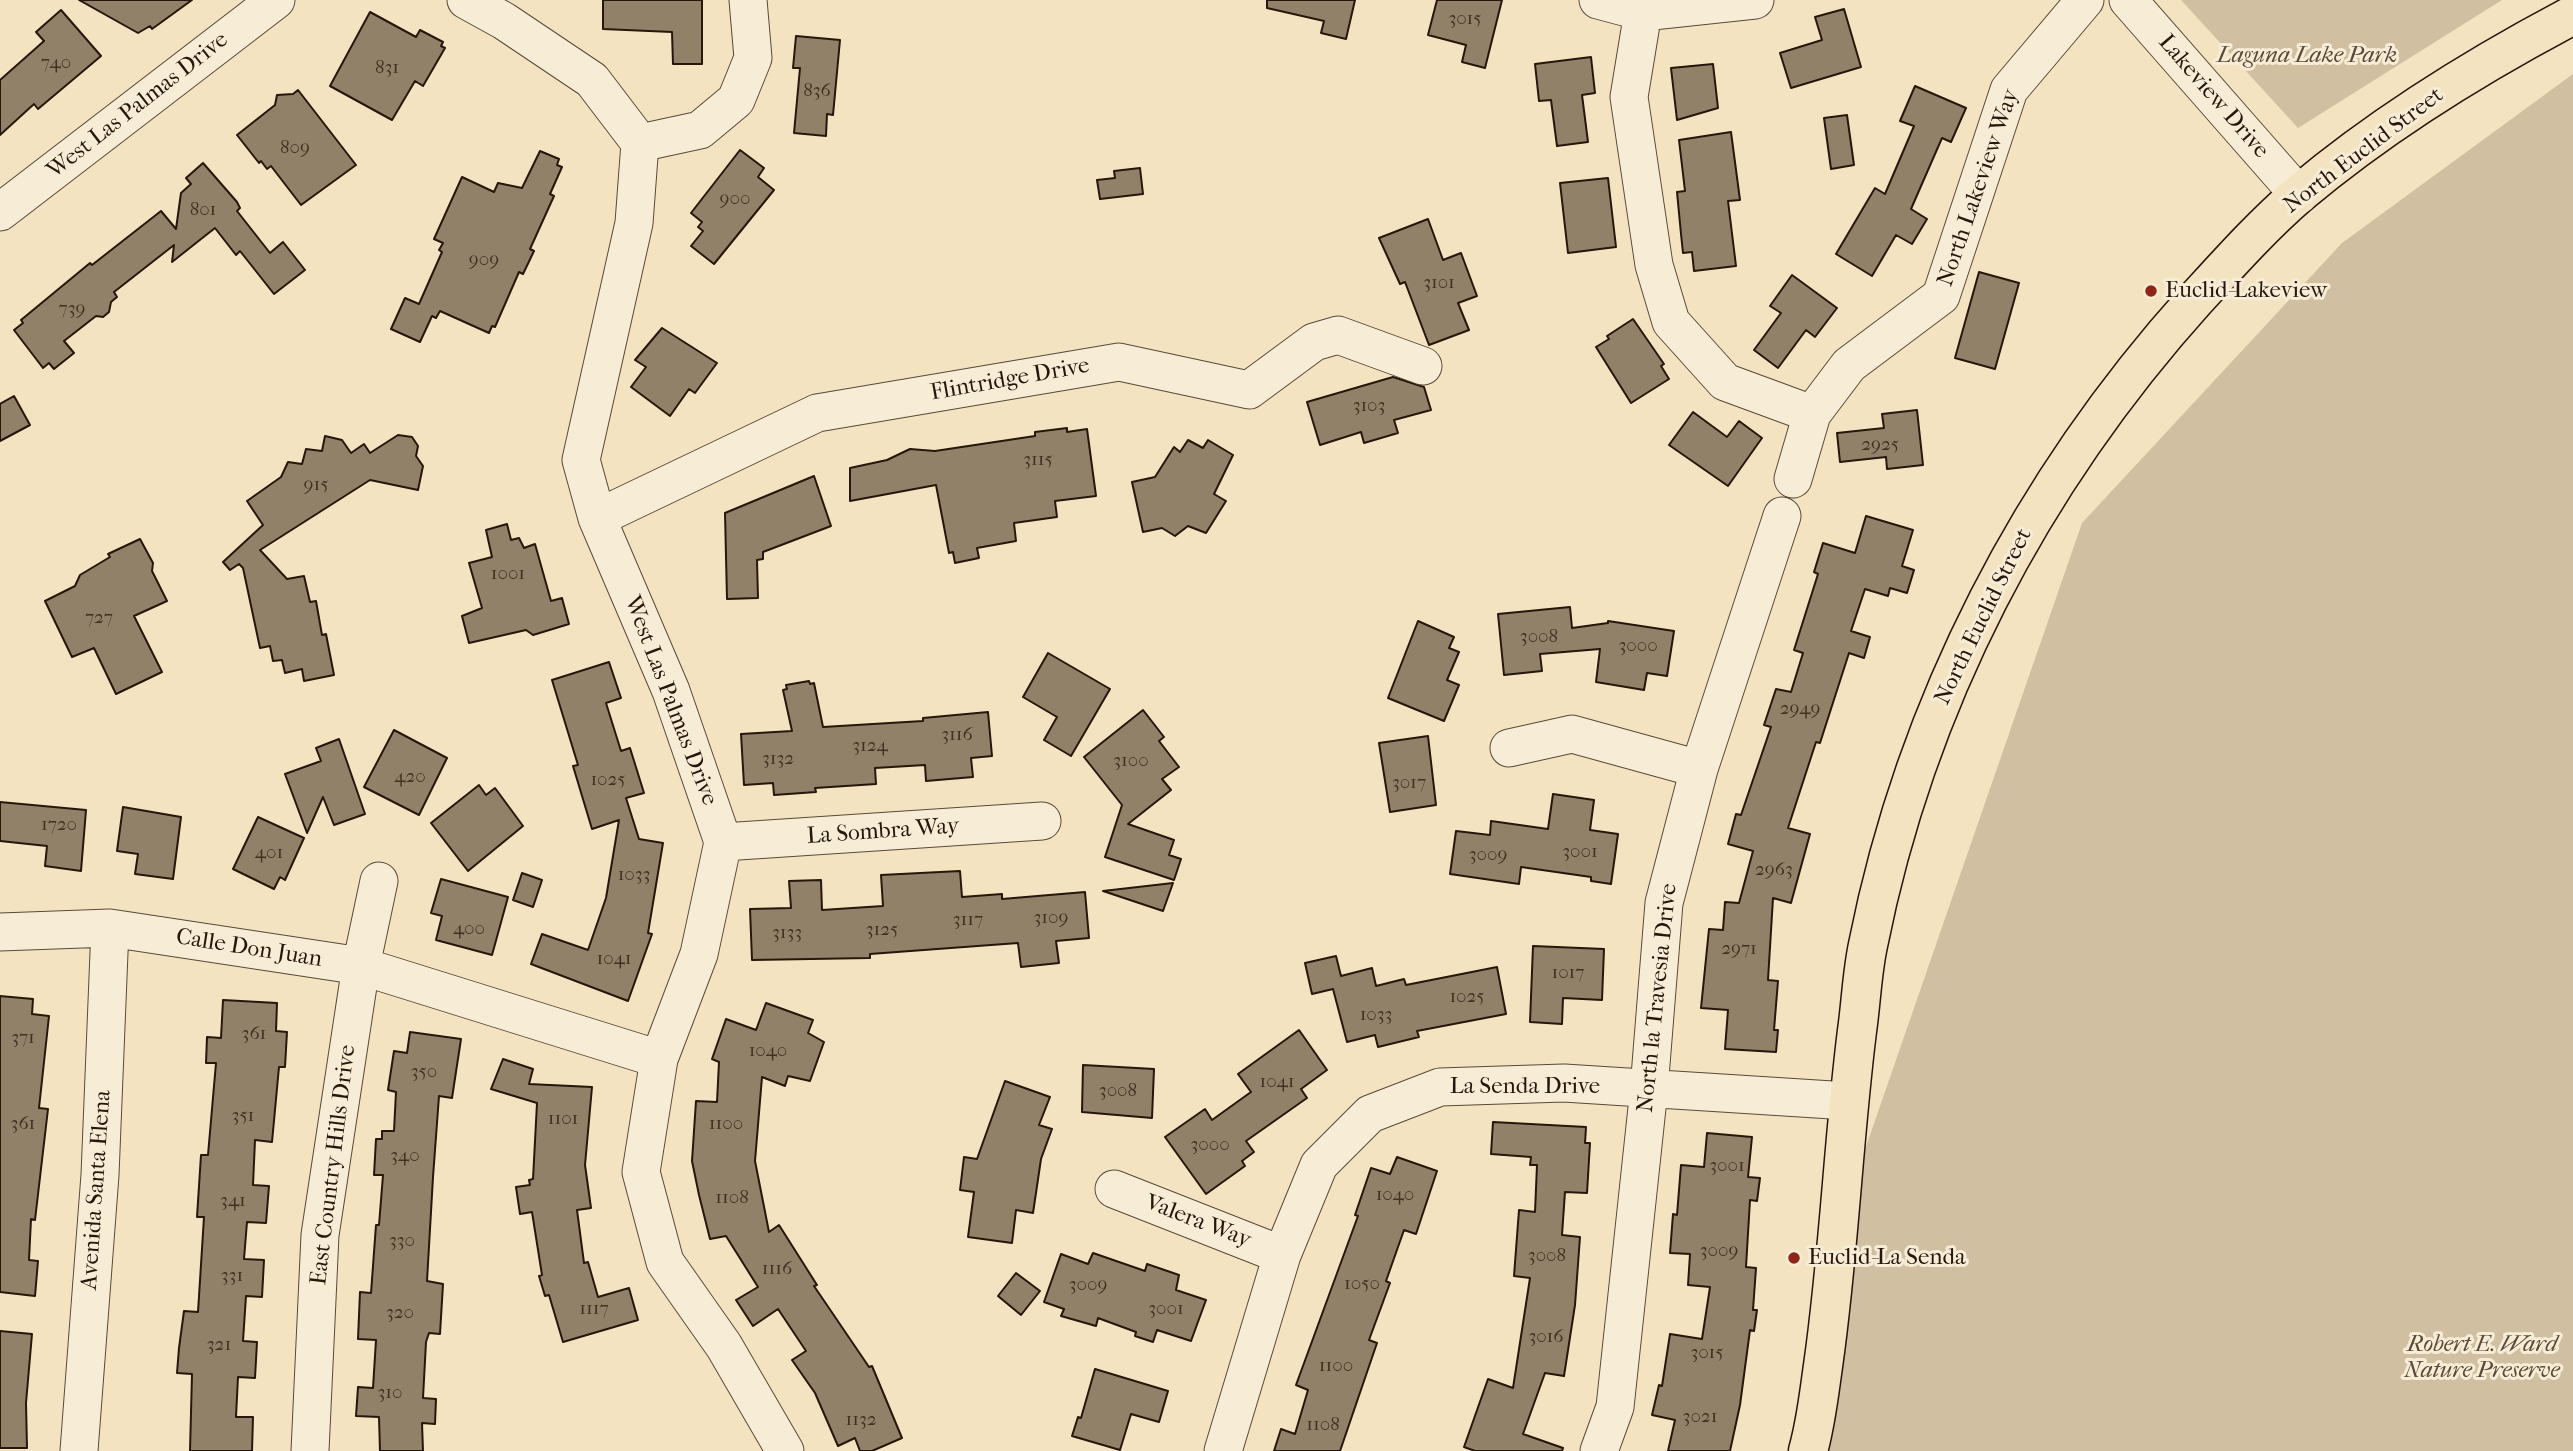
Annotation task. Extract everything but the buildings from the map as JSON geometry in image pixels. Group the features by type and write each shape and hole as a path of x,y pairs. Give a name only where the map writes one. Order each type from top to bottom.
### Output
{"main road":[{"name":"North Euclid Street","path":"1808,1451 1834,1292 1848,1101 1867,947 1902,808 1944,691 1993,589 2045,495 2110,401 2228,264 2299,195 2419,105 2506,50 2573,15"}],"street":[{"name":"West Las Palmas Drive","path":"0,212 276,0"},
{"path":"466,0 504,21 592,80 640,144 699,130 736,100 753,58 748,0"},
{"path":"1598,0 1643,12 1755,0"},
{"name":"North Lakeview Way","path":"1812,414 1849,365 1941,296 2009,90 2085,0"},
{"name":"Lakeview Drive","path":"2128,0 2299,195"},
{"path":"1643,12 1629,97 1654,265 1671,323 1726,382 1812,414 1793,479"},
{"name":"West Las Palmas Drive","path":"640,144 634,223 581,460 597,519 671,691 723,842"},
{"name":"Flintridge Drive","path":"597,519 817,413 1119,362 1249,390 1314,342 1338,335 1423,366"},
{"name":"North la Travesia Drive","path":"1599,1451 1615,1406 1649,1089 1664,903 1699,769 1782,516"},
{"path":"1509,748 1572,734 1699,769"},
{"name":"La Sombra Way","path":"723,842 1042,821"},
{"path":"723,842 699,954 659,1059 641,1172 665,1262 724,1346 785,1451"},
{"name":"East Country Hills Drive","path":"310,1451 320,1235 361,966 379,881"},
{"name":"Calle Don Juan","path":"0,932 110,928 361,966 659,1059"},
{"name":"Avenida Santa Elena","path":"79,1451 100,1175 110,928"},
{"name":"La Senda Drive","path":"1223,1451 1282,1255 1320,1165 1370,1114 1440,1087 1564,1083 1848,1101"},
{"name":"Valera Way","path":"1114,1189 1282,1255"}],"green space":[{"name":"Laguna Lake Park","path":"2181,0 2502,0 2298,128"},
{"name":"Robert E. Ward Nature Preserve","path":"2573,74 2573,1451 1820,1451 1861,1161 2082,523 2342,243"}],"place":[{"name":"Euclid-Lakeview","path":"2151,291"},
{"name":"Euclid-La Senda","path":"1794,1258"}]}
